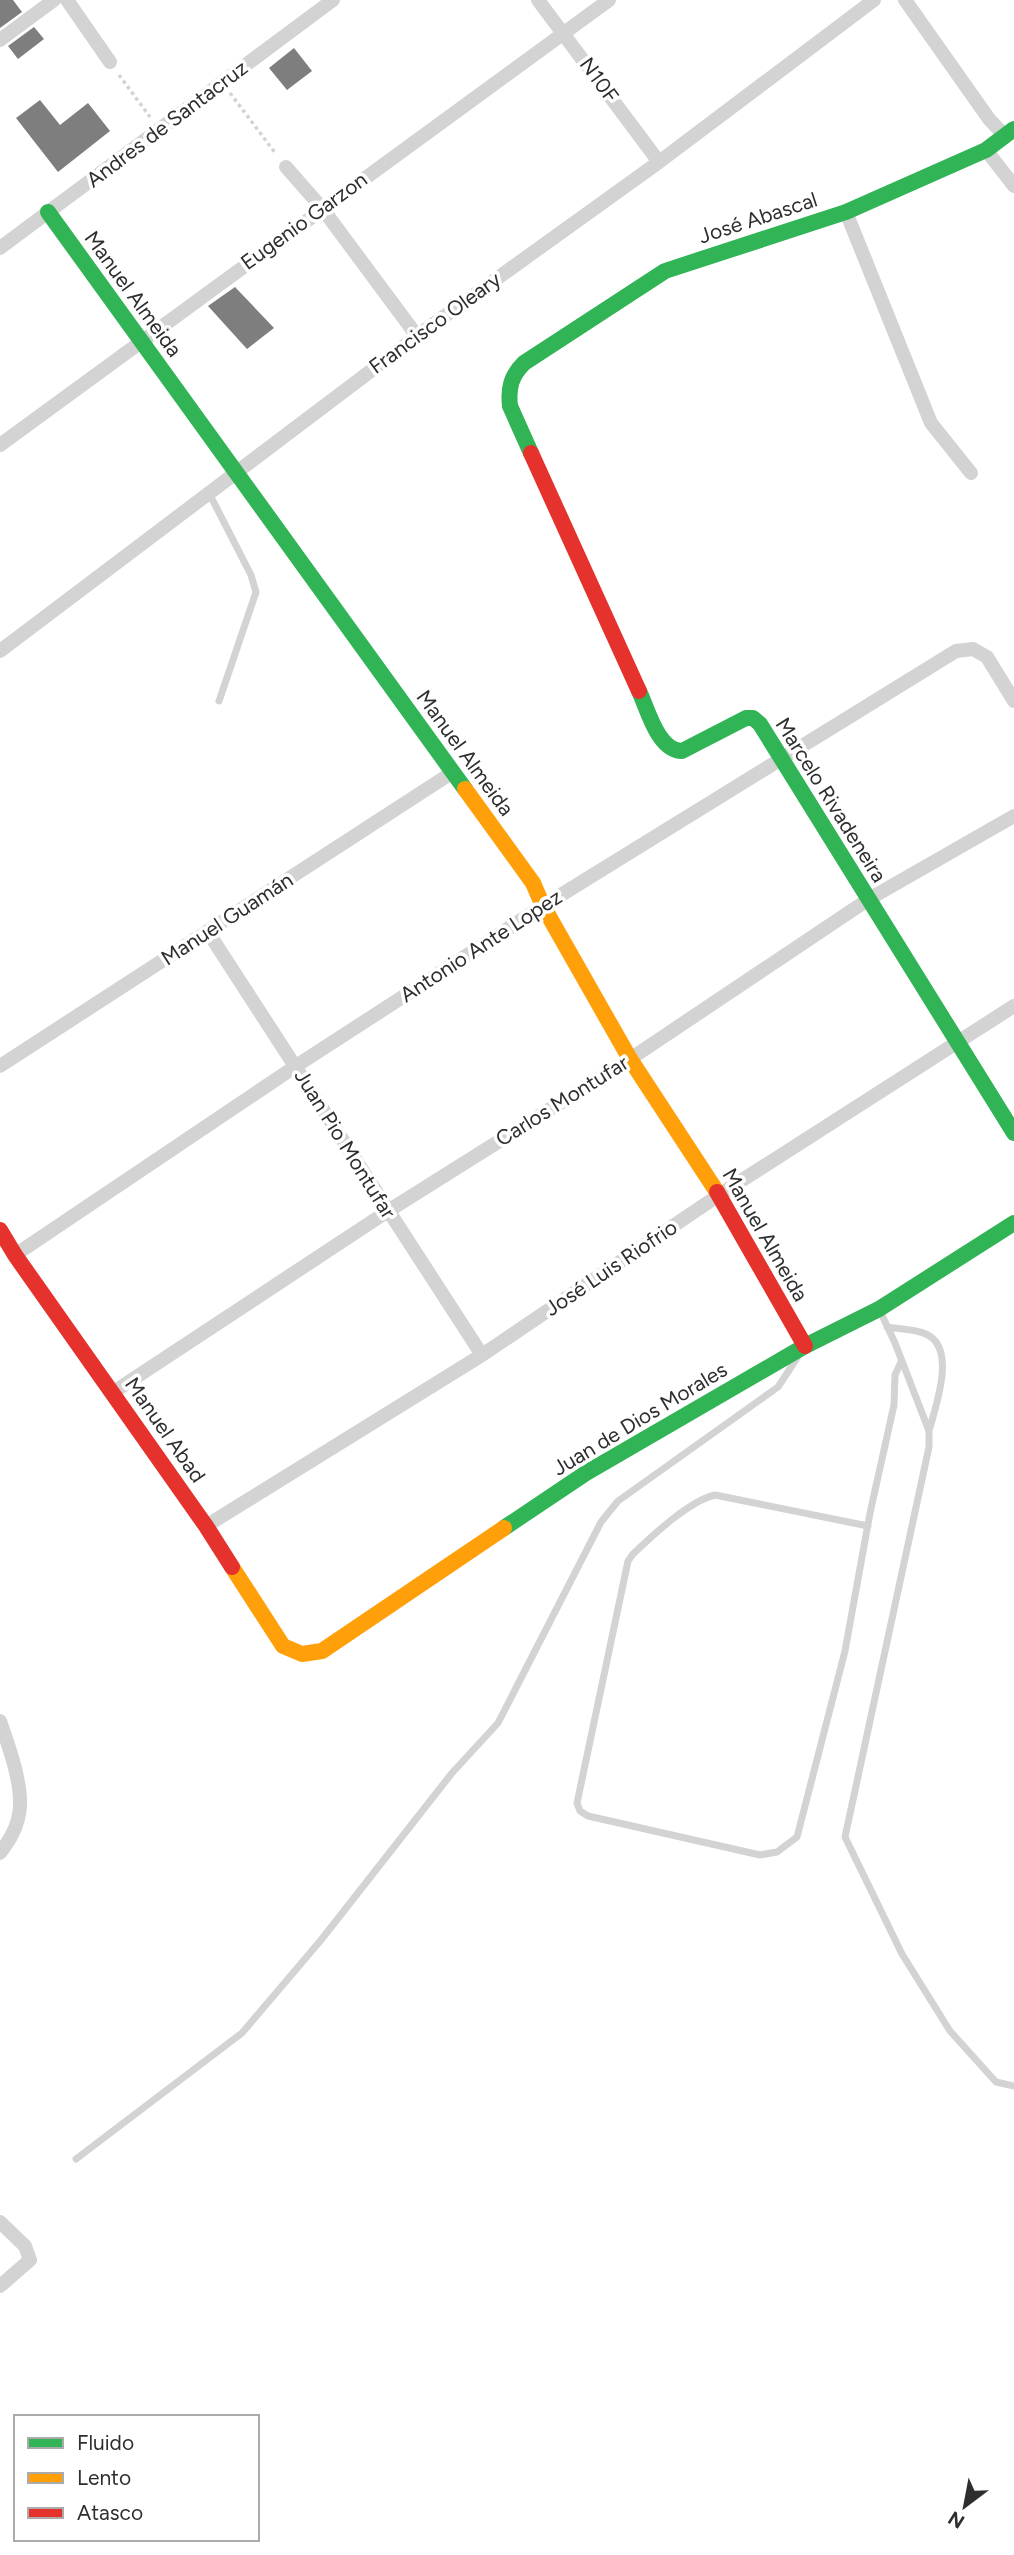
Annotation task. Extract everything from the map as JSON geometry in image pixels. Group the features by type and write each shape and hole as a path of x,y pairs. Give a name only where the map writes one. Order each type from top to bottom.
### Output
{"street":[{"path":"0,40 54,0"},
{"path":"66,0 110,62"},
{"name":"Andres de Santacruz","path":"0,248 334,0"},
{"name":"N10F","path":"538,0 659,162"},
{"name":"Eugenio Garzon","path":"0,445 609,0"},
{"name":"Francisco Oleary","path":"1,649 235,471 659,162 874,0"},
{"path":"905,0 989,119 1010,132"},
{"name":"José Abascal","path":"524,363 664,271 846,212 986,150 1010,132"},
{"path":"986,150 1014,186"},
{"path":"286,167 322,208 417,336"},
{"name":"Manuel Almeida","path":"48,212 533,883 543,906 629,1059 719,1195 805,1346"},
{"path":"846,212 931,423 971,473"},
{"name":"Marcelo Rivadeneira","path":"524,363 515,371 509,382 510,406 664,745 675,751 682,751 746,718 753,718 760,723 1014,1133"},
{"name":"Antonio Ante Lopez","path":"15,1255 296,1066 543,906 956,651 972,649 987,657 1014,701"},
{"name":"Manuel Guamán","path":"0,1066 453,772"},
{"name":"Carlos Montufar","path":"112,1392 388,1211 629,1059 869,899 1014,816"},
{"name":"Juan Pio Montufar","path":"208,932 482,1355"},
{"name":"José Luis Riofrio","path":"206,1526 482,1355 719,1195 1014,1006"},
{"name":"Juan de Dios Morales","path":"294,1654 306,1657 322,1651 586,1473 805,1346 879,1309 1014,1223"},
{"name":"Manuel Abad","path":"0,1230 206,1526 283,1646 294,1654"},
{"path":"0,1721 13,1765 20,1815 13,1834 0,1853"},
{"path":"0,2222 24,2246 30,2260 0,2286"}],"lane":[{"path":"208,492 251,575 256,592 219,701"},
{"path":"879,1309 929,1432"},
{"path":"887,1327 924,1333 936,1340 944,1357 929,1432 929,1447 845,1837 902,1954 950,2031 996,2082 1014,2086"},
{"path":"76,2160 242,2034 373,1876 452,1773 498,1723 601,1522 618,1501 778,1387 805,1346"},
{"path":"867,1526 715,1495 708,1496 686,1510 633,1554 628,1561 577,1803 580,1811 588,1816 760,1855 777,1852 797,1837 845,1651 867,1526 894,1405 895,1375 901,1363"}],"path":[{"path":"110,62 159,130"},
{"path":"222,83 286,167"}],"building":[{"path":"0,0 13,0 22,12 0,28"},
{"path":"34,27 44,39 18,59 8,46"},
{"path":"294,48 312,71 287,90 269,68"},
{"path":"40,100 60,125 88,103 110,131 58,172 16,118"},
{"path":"235,287 274,328 247,349 208,306"}],"traffic: fast":[{"path":"531,453 509,400 513,378 524,363 665,271 846,212 986,150 1014,129"},
{"path":"48,212 465,789"},
{"path":"639,691 660,737 674,749 682,751 746,718 753,718 760,724 1014,1133"},
{"path":"504,1528 586,1473 805,1346 879,1309 1014,1223"}],"traffic: slow":[{"path":"465,789 533,883 543,906 630,1059 717,1192"},
{"path":"232,1567 283,1646 302,1654 322,1651 504,1528"}],"traffic: jam":[{"path":"531,453 639,691"},
{"path":"717,1192 805,1346"},
{"path":"0,1230 232,1567"}]}
